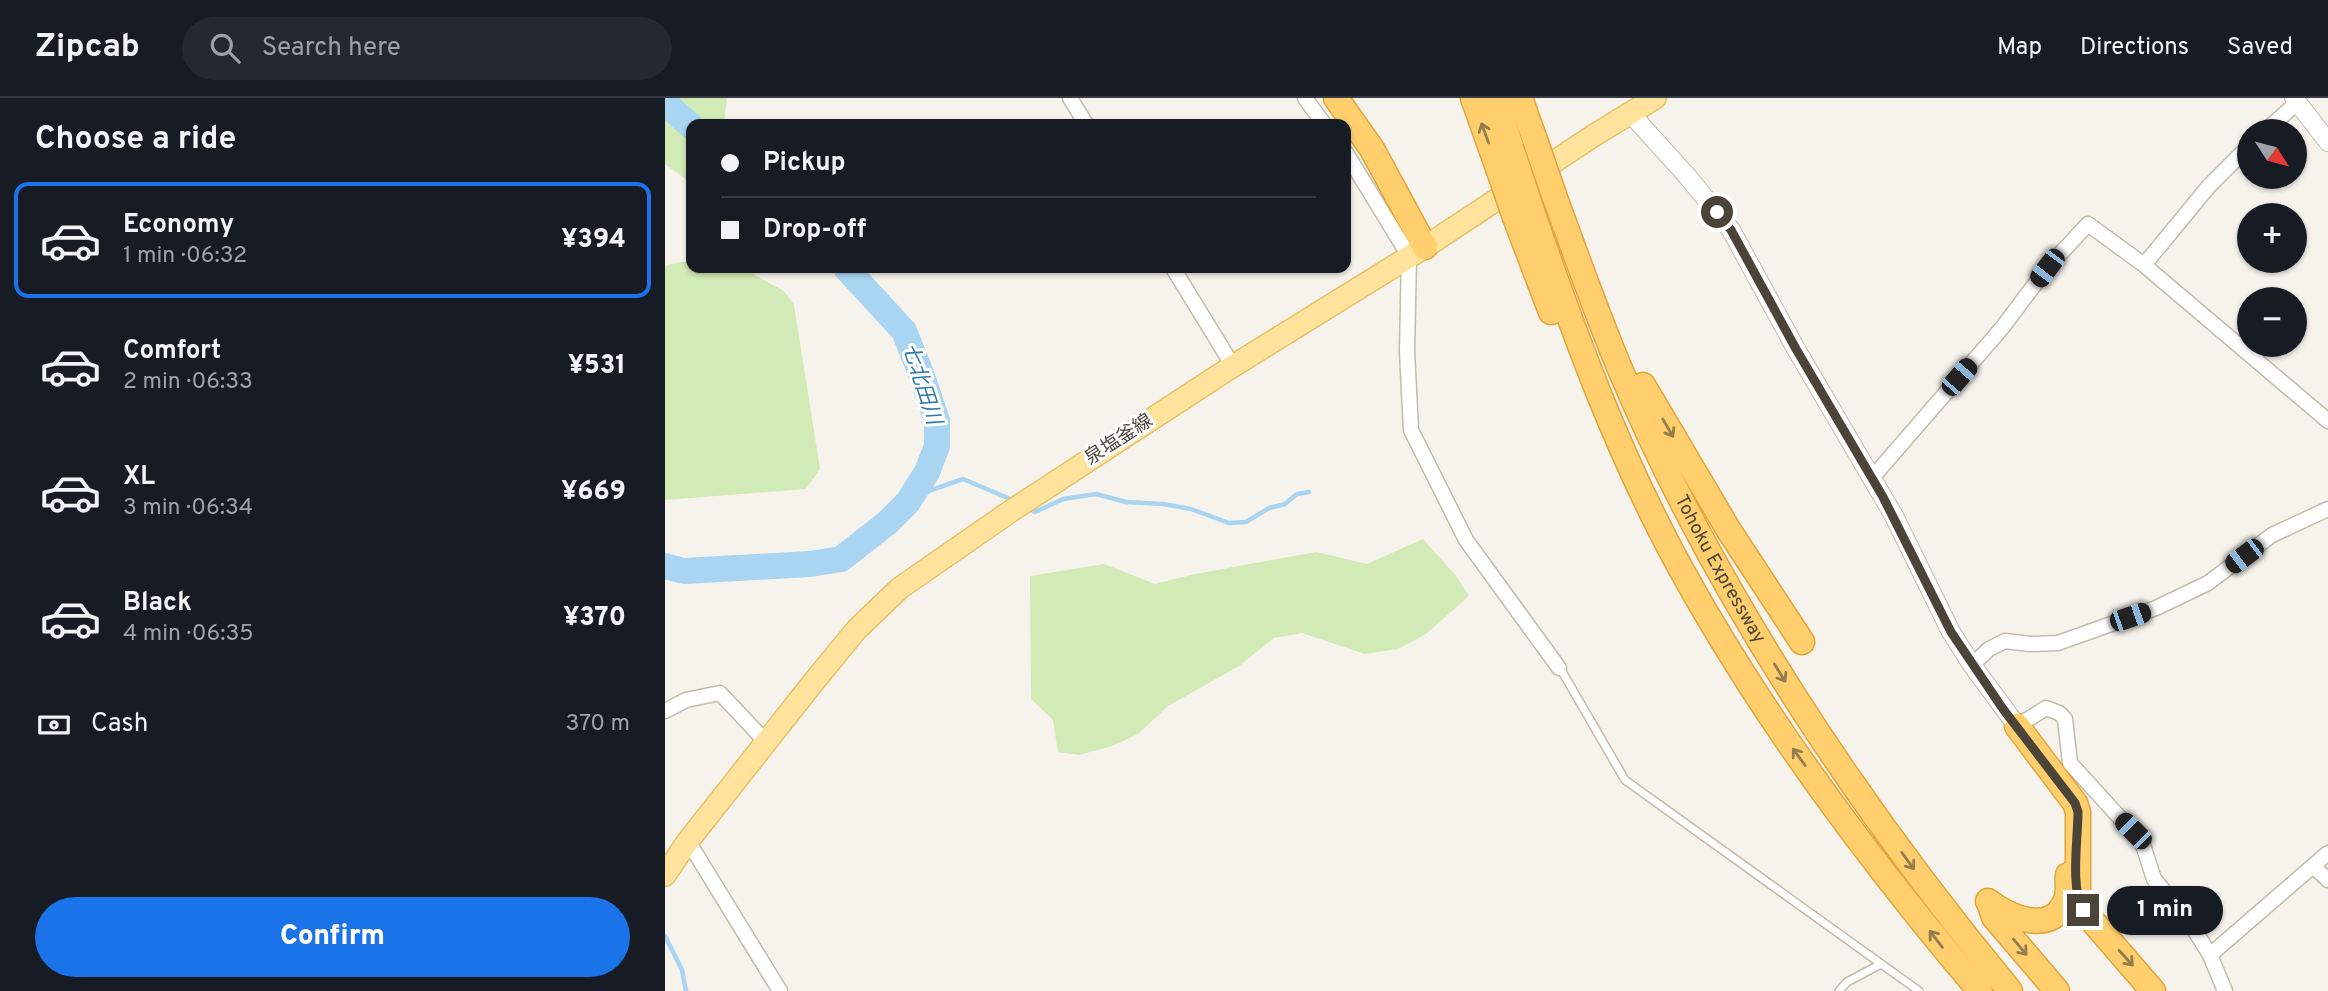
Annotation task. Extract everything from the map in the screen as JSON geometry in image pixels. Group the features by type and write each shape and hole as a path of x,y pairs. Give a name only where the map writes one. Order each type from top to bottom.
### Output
{"highway":[{"path":"1336,98 1351,119"},
{"path":"1473,98 1506,162"},
{"name":"Tohoku Expressway","path":"1496,98 1506,162 1524,214 1614,429 1681,568 1793,748 1875,860 1980,991"},
{"name":"Tohoku Expressway","path":"1520,98 1577,261 1621,369 1651,436 1710,550 1772,660 1818,732 1955,926 2010,991"},
{"path":"1351,119 1372,149 1417,251"},
{"path":"1577,261 1631,363 1721,519 1802,642"},
{"path":"2017,726 2075,803 2078,812 2078,901 2153,991"},
{"path":"2057,781 2066,811 2068,860 2065,901 2048,919 2037,921 2001,911 1988,901 1994,917 2057,991"}],"main road":[{"name":"泉塩釜線","path":"665,875 688,841 857,629 900,588 1011,511 1233,366 1655,98"}],"street":[{"path":"1070,98 1083,119"},
{"path":"1305,98 1320,119"},
{"path":"2277,119 2296,101 2328,142"},
{"path":"1631,114 1731,230 1796,349 1872,478 1951,632 1972,665 2017,726 2046,708 2059,713 2065,719 2070,763 2142,842 2154,879 2190,923 2210,956 2225,991"},
{"path":"2144,265 2209,186 2237,158"},
{"path":"1351,160 1417,251 1407,351 1411,430 1466,540 1559,668"},
{"path":"1872,478 2002,328 2047,268 2088,224 2144,265 2328,421"},
{"path":"1176,273 1233,366"},
{"path":"1972,665 1989,649 2005,641 2058,643 2156,608 2208,583 2272,535 2328,509"},
{"path":"665,711 686,700 720,693 766,742"},
{"path":"688,841 780,991"},
{"path":"2210,956 2328,853"},
{"path":"2313,866 2328,880"}],"lane":[{"path":"1559,668 1625,780 1919,991"},
{"path":"1839,991 1847,982 1881,964"}],"green space":[{"path":"665,98 727,98 725,119 686,119 686,180 665,164"},
{"path":"686,262 686,273 751,273 784,291 794,305 820,469 806,489 665,500 665,266"},
{"path":"1423,539 1456,576 1469,596 1426,634 1398,649 1365,654 1302,633 1274,638 1239,666 1168,706 1138,734 1112,746 1079,755 1058,752 1053,720 1031,699 1030,576 1104,564 1155,584 1316,552 1367,564"}],"waterway":[{"name":"七北田川","path":"665,103 686,122"},
{"name":"七北田川","path":"665,566 684,571 810,564 841,559 887,523 908,502 927,472 937,446 937,421 904,331 851,273"},
{"path":"911,497 963,479 1015,501"},
{"path":"1029,509 1035,512 1063,499 1096,494 1126,502 1191,509 1229,523 1246,522 1269,508 1285,504 1297,494 1309,492"},
{"path":"665,936 682,970 686,991"}],"route":[{"path":"1717,212 1731,230 1796,349 1894,516 1951,632 2003,709 2075,803 2078,812 2078,901 2083,910"}]}
